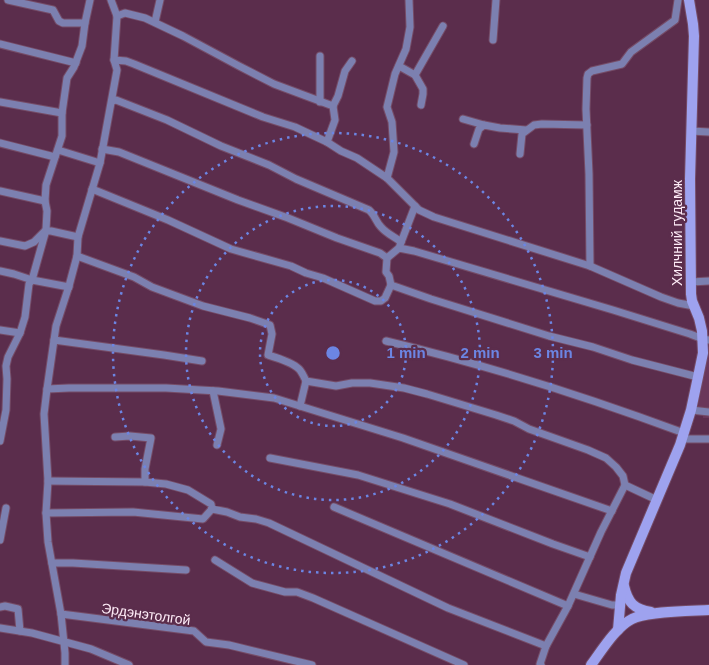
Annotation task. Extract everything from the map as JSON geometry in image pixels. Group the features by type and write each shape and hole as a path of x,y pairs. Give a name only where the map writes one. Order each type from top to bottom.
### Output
{"main road":[{"name":"Хилчний гудамж","path":"618,630 620,604 628,565 683,436 691,410 706,340 691,298 690,180 694,36 689,0"},
{"path":"624,581 627,597 630,602 644,611 659,614"},
{"path":"632,619 636,607"},
{"path":"591,665 618,630 632,619 641,616 709,610"}],"street":[{"path":"8,0 54,10 59,21 63,23 85,23"},
{"path":"0,441 6,410 6,366 8,357 20,333 29,284 32,280 45,231 47,211 45,201 46,185 62,136 62,113 67,78 76,63 82,46 90,0"},
{"path":"65,665 61,614 48,542 46,513 48,481 44,414 56,326 77,256 78,237 100,163 112,101 117,70 114,60 117,16 112,0"},
{"path":"156,22 160,0"},
{"path":"387,178 394,152 392,122 387,107 395,74 406,49 410,27 409,0"},
{"path":"493,40 496,0"},
{"path":"590,266 590,174 586,109 588,74 622,64 630,52 675,20 678,0"},
{"path":"117,16 125,13 132,14 156,22 274,84 333,106"},
{"path":"415,75 443,26"},
{"path":"0,44 76,63"},
{"path":"320,56 320,102"},
{"path":"114,60 134,64 263,117 295,127 327,142 357,158 387,178 414,206 426,214 590,266 661,297 694,306"},
{"path":"327,142 335,120 333,106 345,71 352,61"},
{"path":"399,66 415,75 423,89 420,105"},
{"path":"112,101 116,100 167,120 221,146 269,165 296,179 369,210 380,227 396,238 400,245 414,251 613,310 706,340"},
{"path":"0,102 62,113"},
{"path":"463,120 500,128 526,130"},
{"path":"474,144 479,128 484,125"},
{"path":"520,154 522,134 534,125 587,125"},
{"path":"691,131 709,132"},
{"path":"0,143 100,163"},
{"path":"102,149 119,152 138,159 238,200 380,253 387,258"},
{"path":"92,189 160,216 231,249 291,266 375,301 381,301 385,298 391,285 386,272 387,258 400,245 414,206"},
{"path":"0,191 45,201"},
{"path":"0,242 25,246 34,242 45,231 78,237"},
{"path":"77,256 134,277 152,287 203,306 250,318 270,326 272,334 268,355 296,366 306,380 300,406"},
{"path":"0,271 32,280 69,287"},
{"path":"691,282 709,281"},
{"path":"391,285 549,336 698,377"},
{"path":"0,330 20,333"},
{"path":"54,340 202,361"},
{"path":"386,341 417,348 592,400 683,436 709,439"},
{"path":"306,380 336,386 358,383 404,388 427,394 514,421 529,429 606,458 616,467 623,476 625,485 574,594 546,646 540,664 542,665"},
{"path":"46,389 166,388 274,398 437,450 612,511"},
{"path":"213,391 221,429 217,445"},
{"path":"691,410 709,412"},
{"path":"115,437 151,438 145,470 145,482"},
{"path":"270,458 358,475 450,504 590,557"},
{"path":"48,481 166,484 188,490 211,504 212,509"},
{"path":"625,485 656,500"},
{"path":"334,507 568,606"},
{"path":"0,540 6,508"},
{"path":"46,513 133,512 203,519 212,509"},
{"path":"212,509 269,523 448,608 546,646"},
{"path":"216,560 252,583 285,592 297,592 313,598 464,665"},
{"path":"52,563 186,570"},
{"path":"574,594 612,604 620,604"},
{"path":"0,607 18,608 20,631"},
{"name":"Эрдэнэтолгой","path":"61,614 194,631 206,642 229,645 312,665"},
{"path":"0,628 32,633 91,649 128,665"}],"shaded area":[{"path":"707,347 709,347 709,418 703,418 703,408 698,407"}]}
